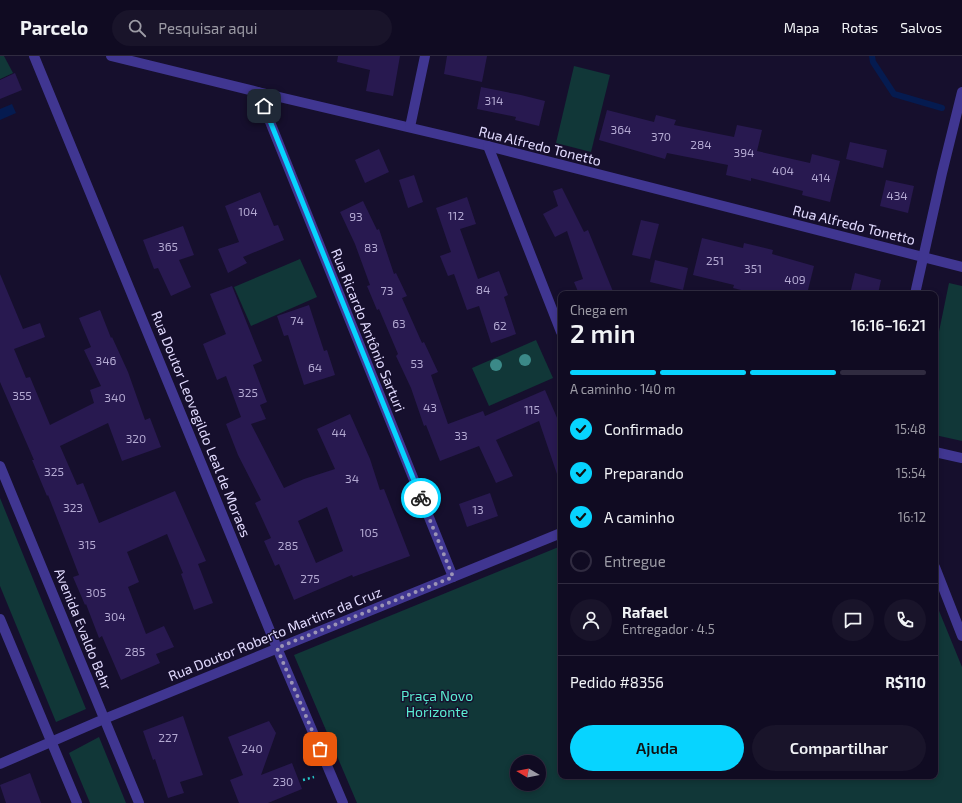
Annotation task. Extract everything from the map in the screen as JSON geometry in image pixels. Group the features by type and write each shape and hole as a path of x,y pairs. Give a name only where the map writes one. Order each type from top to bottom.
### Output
{"street":[{"name":"Rua Doutor Leovegildo Leal de Moraes","path":"34,56 277,648 343,803"},
{"name":"Rua Alfredo Tonetto","path":"111,56 488,146 962,267"},
{"path":"410,128 425,56"},
{"name":"Rua Ricardo Antônio Sarturi","path":"258,92 453,577"},
{"path":"916,291 942,172 962,92"},
{"path":"488,146 558,324"},
{"path":"938,453 962,458"},
{"name":"Avenida Evaldo Behr","path":"0,466 140,803"},
{"name":"Rua Doutor Roberto Martins da Cruz","path":"0,764 104,719 558,534"},
{"path":"938,575 962,636"},
{"path":"0,619 77,803"}],"path":[{"path":"303,780 314,777"}],"green space":[{"path":"0,56 4,56 13,73 0,79"},
{"path":"574,66 610,75 591,152 556,143"},
{"path":"300,259 317,297 251,326 234,287"},
{"path":"949,283 962,286 962,441 938,436 938,336"},
{"path":"536,340 553,378 489,406 472,368"},
{"path":"0,498 86,709 56,722 0,586"},
{"name":"Praça Novo Horizonte","path":"558,547 558,779 938,779 938,608 962,667 962,803 357,803 294,655"},
{"path":"99,737 126,803 90,803 69,753"}],"water":[{"path":"12,104 16,113 0,120 0,109"}],"building":[{"path":"338,56 400,56 393,96 366,91 370,70 337,62"},
{"path":"447,56 487,56 482,82 444,74"},
{"path":"15,73 22,90 0,99 0,80"},
{"path":"481,87 545,101 539,126 515,120 516,117 477,109"},
{"path":"607,110 654,122 656,115 676,120 674,125 734,137 737,125 762,130 757,151 810,163 812,154 840,161 830,202 802,195 803,191 751,178 751,181 726,175 728,165 667,153 665,159 599,140"},
{"path":"850,142 887,150 883,168 846,159"},
{"path":"379,149 389,172 365,183 355,160"},
{"path":"414,175 423,202 408,208 399,180"},
{"path":"886,180 914,186 908,213 880,206"},
{"path":"562,188 584,232 588,230 613,291 578,291 574,282 583,279 567,231 555,237 543,214 558,206 553,191"},
{"path":"260,192 274,226 278,225 284,240 243,257 247,263 228,273 218,249 239,242 225,206"},
{"path":"467,197 476,224 460,229 478,279 499,271 508,295 504,297 516,334 491,343 479,306 467,310 454,274 448,276 440,256 451,252 436,208"},
{"path":"363,201 377,230 379,229 394,274 396,273 407,296 402,298 422,343 424,342 438,372 431,375 448,424 483,411 485,416 545,390 558,420 558,477 539,421 496,440 513,476 496,483 479,446 440,461 426,425 424,426 411,388 396,356 398,354 379,309 377,310 367,286 370,285 355,244 340,212"},
{"path":"641,220 659,224 650,259 632,255"},
{"path":"183,226 194,255 179,260 191,287 171,296 158,268 154,269 143,240"},
{"path":"702,238 743,248 744,243 773,250 772,254 814,266 808,291 745,291 733,288 734,285 693,275"},
{"path":"655,260 688,268 683,290 650,282"},
{"path":"855,273 881,280 879,291 851,291"},
{"path":"0,274 23,329 40,323 45,337 14,349 26,378 30,377 50,425 94,403 90,390 101,386 84,350 91,347 79,318 100,310 111,338 112,337 128,372 145,420 150,418 161,447 122,461 108,423 60,446 77,485 83,483 99,523 175,491 206,561 198,564 213,603 194,610 181,574 183,573 167,534 127,552 139,582 128,587 146,634 164,626 174,647 156,654 160,663 121,680 102,636 99,638 86,604 85,605 73,577 79,575 48,495 47,496 32,460 34,460 0,382"},
{"path":"232,286 262,361 253,365 267,402 260,405 266,419 251,424 284,488 304,479 335,469 317,429 350,414 370,459 380,490 384,489 410,556 353,577 352,575 294,600 279,564 275,566 264,541 271,538 255,503 261,500 238,455 226,424 241,417 226,376 217,380 203,344 226,334 210,294","holes":["327,507 343,551 316,563 298,521"]},
{"path":"309,305 324,351 327,350 335,375 304,385 288,335 284,336 277,316"},
{"path":"490,493 498,516 467,527 459,504"},
{"path":"183,716 203,775 180,782 184,793 168,798 155,759 153,760 143,731"},
{"path":"269,721 276,733 261,775 292,763 302,789 268,803 239,803 230,780 243,775 228,737"},
{"path":"30,773 41,803 6,803 0,785"}],"waterway":[{"path":"872,56 873,62 894,94 942,108"}],"way so far":[{"path":"320,749 277,648 453,577 421,498"}],"route":[{"path":"264,106 421,498"}]}
